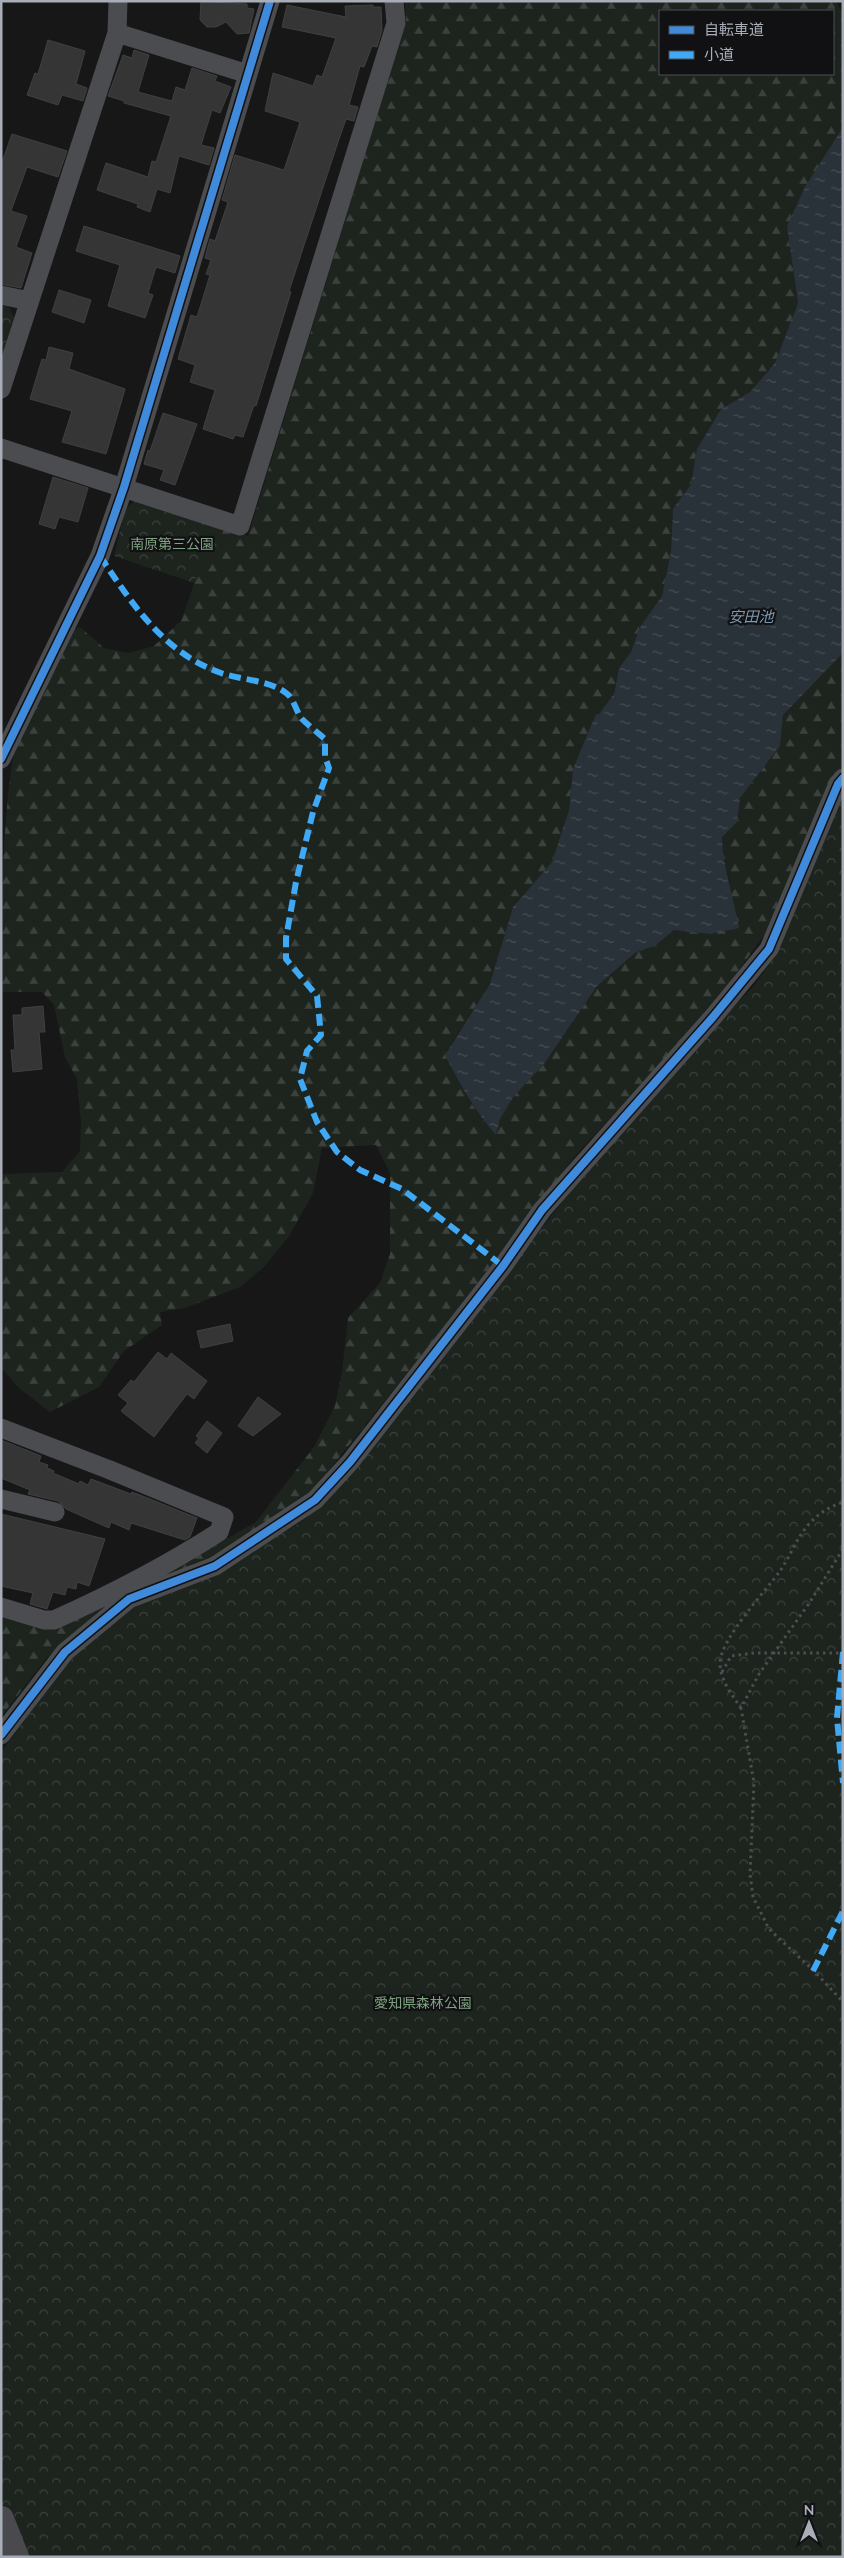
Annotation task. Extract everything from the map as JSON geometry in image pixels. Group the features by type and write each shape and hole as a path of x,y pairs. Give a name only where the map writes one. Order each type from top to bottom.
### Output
{"street":[{"path":"1,389 117,33 118,1"},
{"path":"3,752 100,556 124,487 270,1"},
{"path":"1,448 240,526 396,23 394,1"},
{"path":"117,33 248,74"},
{"path":"1,295 29,301"},
{"path":"1,1607 44,1620 54,1620 126,1594 215,1566 315,1500 350,1462 503,1266 542,1210 713,1017 769,949 838,784 843,778"},
{"path":"1,1428 224,1517 219,1532 126,1594 65,1652 1,1735"},
{"path":"1,1499 55,1512"},
{"path":"1,2519 16,2557"}],"path":[{"path":"843,1502 824,1509 799,1536 780,1570 731,1637 722,1655 721,1673 741,1708 754,1783 750,1874 753,1897 769,1929 815,1972 843,2002"},
{"path":"741,1708 759,1674 843,1548"},
{"path":"721,1673 731,1656 754,1653 842,1653"}],"green space":[{"path":"405,1 836,1 843,14 843,127 787,226 798,303 775,363 750,392 721,409 697,449 691,484 673,509 671,551 662,596 640,627 631,652 619,668 614,694 592,723 573,769 569,810 552,862 513,907 490,984 445,1054 467,1097 496,1134 500,1119 514,1096 544,1064 597,986 635,953 656,945 674,930 710,934 730,883 723,855 721,836 737,822 740,798 780,746 783,715 843,653 843,765 832,781 771,926 708,1012 576,1155 486,1275 305,1500 224,1553 166,1578 152,1578 195,1557 256,1522 314,1447 335,1406 342,1372 348,1318 380,1283 390,1254 390,1173 376,1145 322,1148 313,1193 289,1236 264,1267 240,1287 185,1308 160,1312 162,1325 124,1351 99,1387 50,1412 19,1388 1,1368 1,1174 62,1172 80,1151 81,1122 77,1079 65,1057 54,1005 42,992 1,992 3,858 7,807 13,757 22,710 35,670 52,639 61,633 80,627 104,648 128,653 154,646 181,621 204,555 209,524 248,536 406,22"},
{"path":"1,305 9,307 14,317 1,361"},
{"name":"南原第三公園","path":"136,501 209,524 204,555 194,583 114,556 126,507"},
{"name":"愛知県森林公園","path":"843,792 843,2557 1,2557 1,1752 75,1654 133,1603 213,1573 298,1524 319,1507 397,1413 589,1168 718,1022 753,987 776,955 790,916"},
{"path":"103,1607 45,1660 1,1717 1,1613 46,1626"}],"water":[{"name":"安田池","path":"843,127 843,653 783,715 780,746 740,798 737,822 722,837 723,855 739,928 710,934 674,930 656,945 635,953 597,986 544,1064 514,1096 500,1119 496,1135 468,1097 445,1055 490,984 513,907 552,862 569,810 573,769 592,723 614,694 619,668 631,652 640,627 662,596 671,551 673,509 691,484 697,449 721,409 750,392 775,363 798,303 787,226 805,187"}],"building":[{"path":"201,1 247,4 247,8 254,9 249,33 237,34 226,22 216,27 207,27 200,20"},
{"path":"287,5 346,17 345,6 373,5 373,7 381,7 382,30 377,47 372,46 364,67 360,66 349,105 358,107 354,121 346,119 339,139 289,291 291,292 256,406 254,405 243,437 235,435 233,439 203,429 215,390 190,382 195,365 178,359 191,315 197,317 210,275 206,274 211,260 205,258 210,239 215,241 228,202 222,200 235,155 284,170 300,122 265,111 273,73 313,86 317,75 322,77 336,38 282,27"},
{"path":"48,40 85,51 76,84 87,88 83,101 62,95 58,105 27,95 35,73 38,74"},
{"path":"134,50 149,55 138,92 172,101 176,87 185,90 192,68 217,76 215,81 231,87 220,113 212,110 201,145 214,148 209,165 179,156 170,193 157,189 150,212 137,207 138,204 97,190 106,163 148,177 152,161 156,162 171,116 124,103 124,101 108,96 123,55 132,58"},
{"path":"12,134 67,151 58,177 27,167 11,211 27,216 16,247 32,253 21,288 1,284 1,165"},
{"path":"84,226 180,256 175,273 156,267 148,293 153,295 145,318 108,306 120,265 76,251"},
{"path":"59,290 91,300 84,323 52,312"},
{"path":"49,347 73,353 69,369 125,389 106,454 62,442 72,411 30,399 42,359 46,360"},
{"path":"163,413 197,424 175,485 160,480 164,470 144,464"},
{"path":"53,477 88,488 78,522 59,517 55,529 39,524"},
{"path":"43,1006 45,1032 39,1032 42,1069 13,1072 11,1050 15,1050 13,1015 22,1015 22,1008"},
{"path":"230,1324 233,1341 201,1348 197,1331"},
{"path":"158,1352 167,1359 171,1353 207,1381 194,1399 187,1394 154,1437 121,1411 128,1403 118,1395 131,1380 134,1382"},
{"path":"258,1397 281,1414 253,1436 238,1426"},
{"path":"207,1421 222,1433 207,1453 195,1443 199,1438 196,1436"},
{"path":"1,1440 41,1456 39,1462 48,1465 47,1468 54,1471 53,1473 79,1484 80,1481 88,1485 91,1479 131,1494 132,1492 197,1518 190,1537 185,1540 131,1523 129,1530 111,1522 109,1528 66,1509 58,1501 28,1494 30,1490 1,1478"},
{"path":"1,1514 105,1539 89,1586 77,1582 76,1589 67,1587 65,1595 53,1592 47,1609 30,1604 33,1593 1,1586"}],"marked path":[{"path":"100,556 137,609 166,640 201,664 221,673 272,685 286,693 291,698 302,719 325,739 325,757 329,768 313,812 296,882 286,938 286,959 317,996 321,1035 307,1051 300,1079 317,1122 337,1152 360,1170 402,1189 503,1266"},
{"path":"843,1652 837,1718 843,1783"},
{"path":"813,1971 843,1911"}],"cycle path":[{"path":"1,759 100,556 124,487 270,1"},
{"path":"1,1735 65,1652 129,1599 215,1566 315,1500 350,1462 503,1266 542,1210 713,1017 769,949 838,784 843,778"}]}
